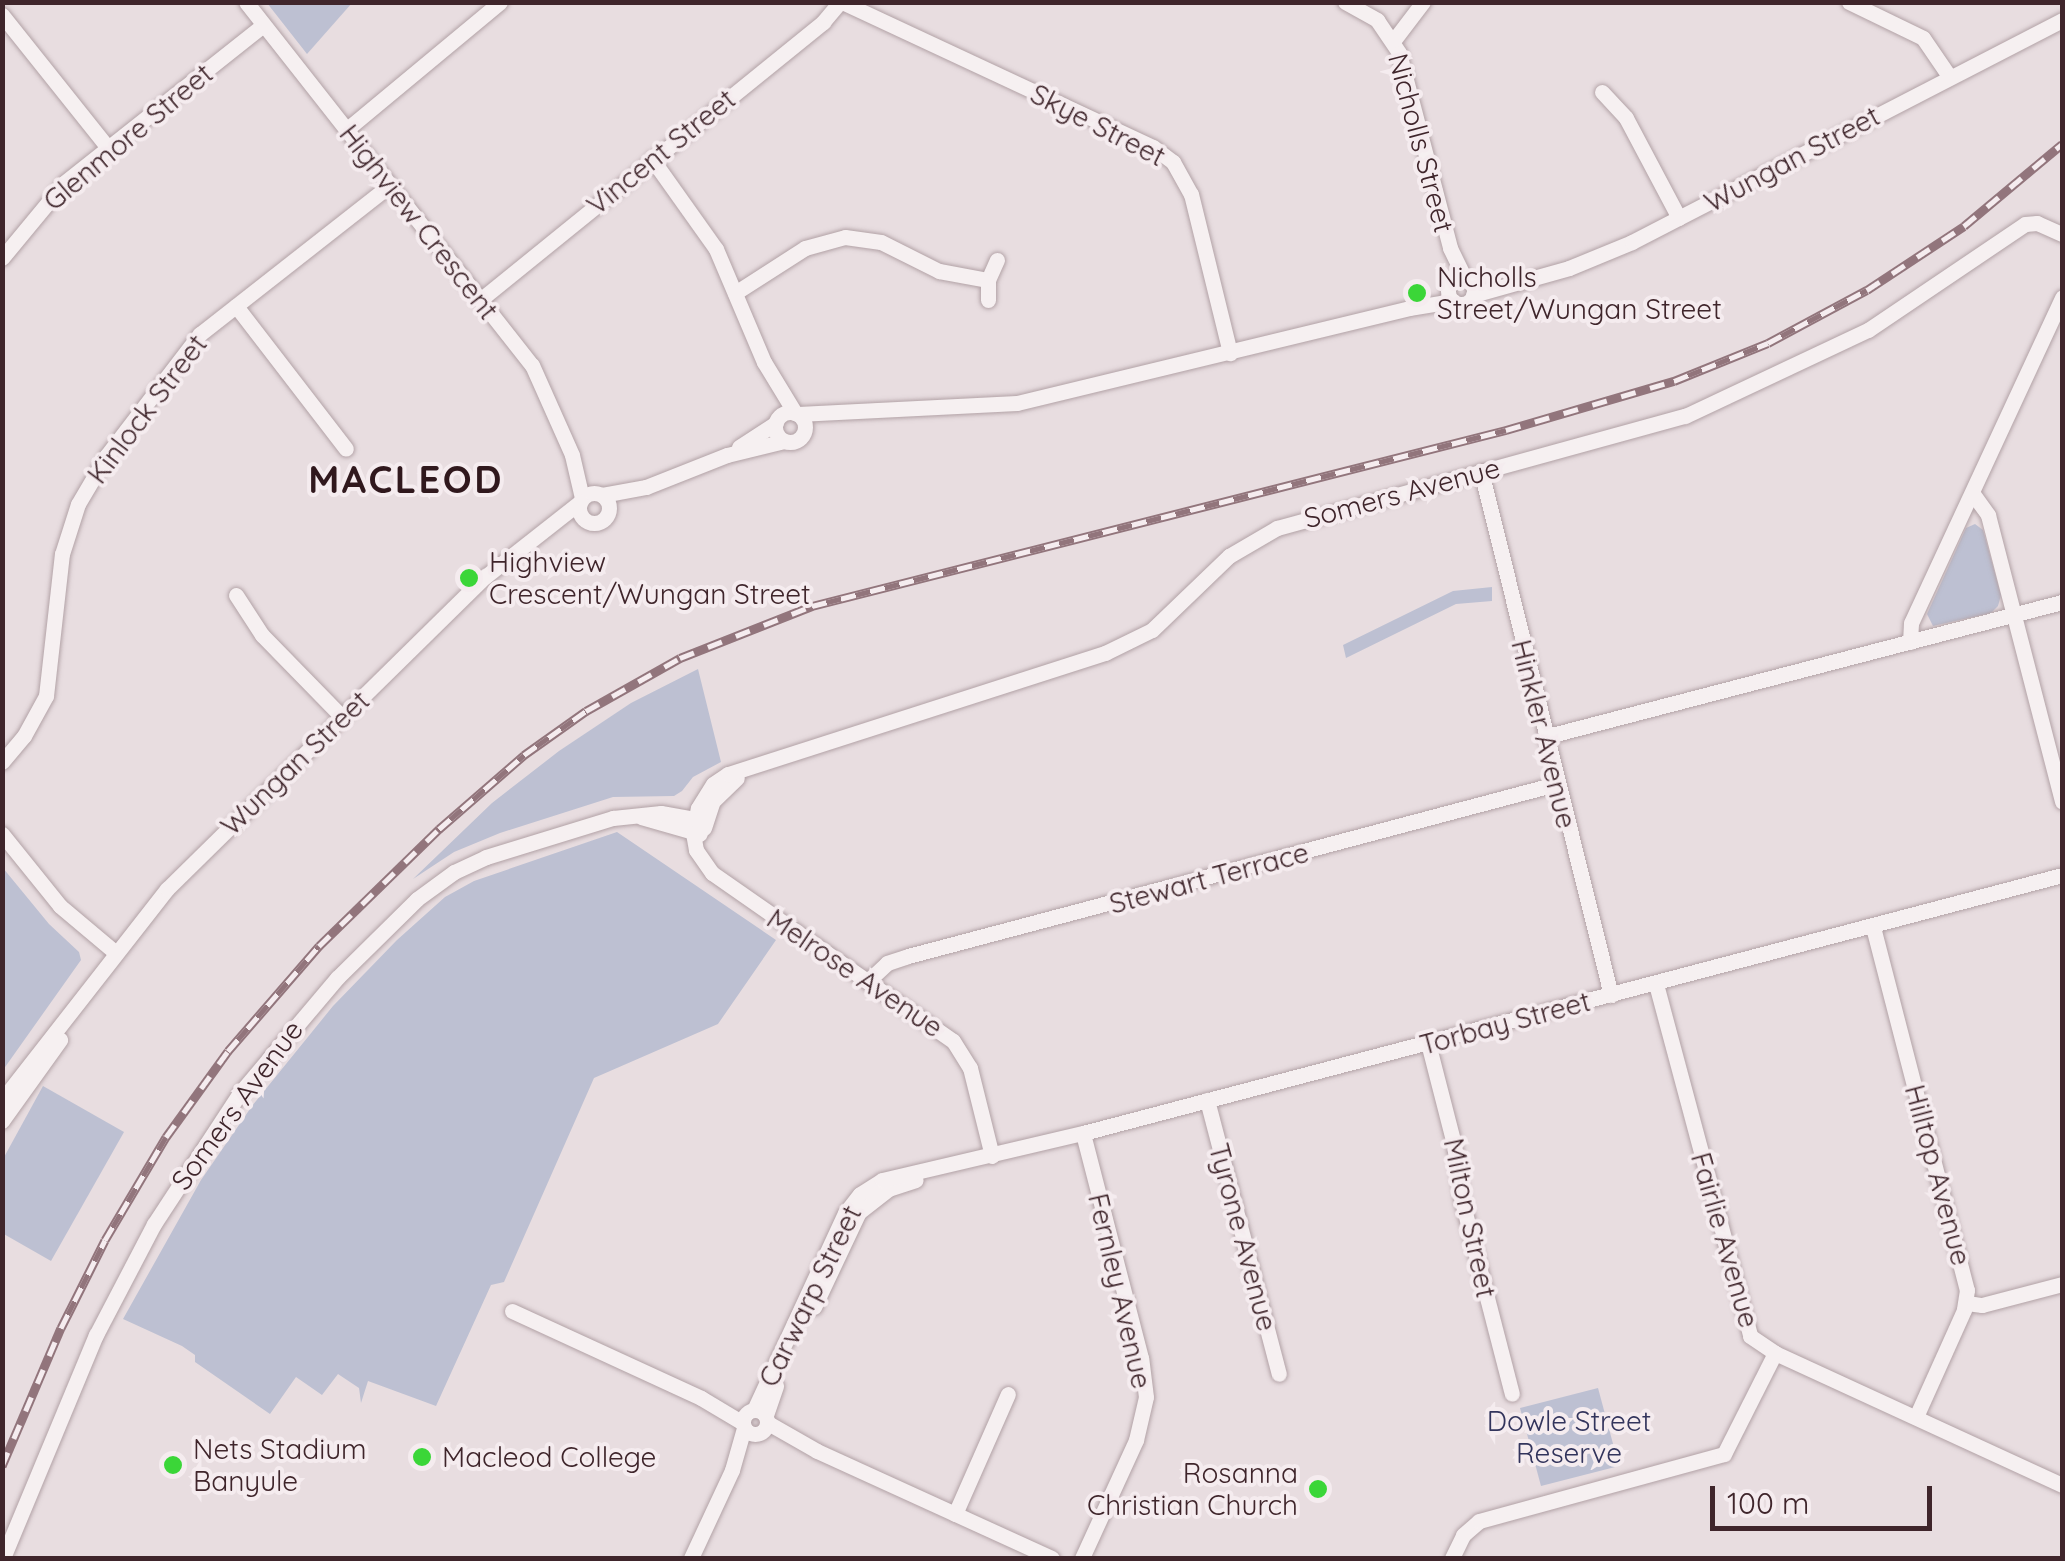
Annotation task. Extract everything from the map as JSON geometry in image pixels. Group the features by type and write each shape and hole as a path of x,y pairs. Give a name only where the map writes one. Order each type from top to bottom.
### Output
{"street":[{"name":"Highview Crescent","path":"246,2 538,376 590,497"},
{"path":"346,130 500,2"},
{"name":"Vincent Street","path":"480,300 823,22 841,2"},
{"name":"Skye Street","path":"841,2 1153,147 1173,162 1190,194 1230,352"},
{"name":"Nicholls Street","path":"1345,2 1377,20 1394,40 1406,72 1460,288"},
{"path":"1394,40 1422,2"},
{"path":"1849,2 1923,38 1949,76"},
{"path":"2,15 108,148"},
{"name":"Wungan Street","path":"796,413 1017,403 1410,308 1460,288 1515,282 1604,255 2062,20"},
{"name":"Glenmore Street","path":"2,258 48,199 263,25"},
{"path":"1602,92 1626,118 1680,218"},
{"path":"652,160 705,229 764,362 805,426 803,435 792,442 777,436 764,362"},
{"name":"Kinlock Street","path":"2,762 24,736 46,696 62,554 78,504 107,455 185,352 236,306 390,185"},
{"name":"Somers Avenue","path":"3,1558 96,1335 188,1166 280,1042 392,922 454,872 600,820 637,816 699,827 719,793 744,772 1105,653 1152,630 1229,556 1277,528 1634,432 1722,400 1868,330 2025,224 2037,224 2062,234"},
{"path":"734,292 805,248 845,237 880,242 938,272 988,280"},
{"path":"988,300 988,280 997,260"},
{"path":"1918,640 1926,598 2062,297"},
{"path":"236,306 346,449"},
{"name":"Wungan Street","path":"803,435 849,410"},
{"path":"776,421 796,413"},
{"name":"Wungan Street","path":"727,455 776,421"},
{"name":"Wungan Street","path":"2,1100 167,889 486,576 590,497 646,487 727,455 784,441"},
{"name":"Hinkler Avenue","path":"1482,471 1610,995"},
{"name":"Wungan Street","path":"532,539 586,522 601,522 646,487"},
{"path":"1974,494 1988,515 2062,802"},
{"path":"586,522 590,497 610,506 608,514"},
{"path":"236,595 262,635 342,717"},
{"path":"1544,737 2062,602"},
{"name":"Stewart Terrace","path":"868,981 887,963 908,956 1556,784"},
{"name":"Melrose Avenue","path":"699,827 708,868 726,885 868,981 960,1050 992,1156"},
{"path":"2,834 60,906 116,953"},
{"name":"Torbay Street","path":"874,1191 972,1161 2037,884 2062,874"},
{"name":"Torbay Street","path":"2037,884 2062,884"},
{"name":"Hilltop Avenue","path":"1873,927 1966,1283 1966,1303 1916,1417"},
{"name":"Fairlie Avenue","path":"1656,984 1743,1321 1754,1342 2062,1484"},
{"name":"Wungan Street","path":"2,1120 60,1040 77,1005"},
{"name":"Milton Street","path":"1428,1043 1454,1144 1462,1201 1512,1394"},
{"name":"Tyrone Avenue","path":"1207,1100 1279,1374"},
{"name":"Fernley Avenue","path":"1082,1558 1136,1440 1146,1396 1141,1358 1083,1132"},
{"name":"Carwarp Street","path":"691,1558 851,1225 874,1191"},
{"path":"1966,1303 1989,1304 2062,1284"},
{"path":"512,1311 1052,1558"},
{"path":"1452,1558 1463,1536 1480,1521 1724,1454 1774,1353"},
{"path":"955,1514 1008,1394"}],"green space":[{"path":"267,3 352,3 307,54"},
{"path":"1975,524 1983,530 2001,595 1998,606 1991,613 1933,626 1927,614 1966,528"},
{"path":"1492,587 1492,601 1456,604 1346,658 1343,645 1453,591"},
{"path":"698,669 721,762 693,777 682,791 674,796 613,797 500,833 454,852 413,879 492,803 559,751 631,703"},
{"path":"617,832 776,940 718,1024 594,1078 504,1282 491,1285 436,1406 368,1381 361,1403 359,1388 338,1374 322,1395 296,1377 270,1414 195,1362 195,1355 182,1346 123,1319 201,1180 252,1106 333,1006 397,940 445,897 474,881"},
{"path":"3,868 49,924 79,952 81,960 3,1070"},
{"path":"43,1086 124,1132 51,1261 2,1233 3,1159"},
{"name":"Dowle Street Reserve","path":"1598,1388 1619,1466 1541,1486 1520,1408"}],"railway":[{"path":"2,1466 61,1328 105,1240 166,1137 228,1051 319,946 439,829 524,755 586,711 680,658 812,606 1506,430 1674,381 1768,343 1867,290 1964,226 2062,144"}],"place":[{"name":"Nicholls Street/Wungan Street","path":"1417,293"},
{"name":"Highview Crescent/Wungan Street","path":"469,578"},
{"name":"Macleod College","path":"422,1457"},
{"name":"Nets Stadium Banyule","path":"173,1465"},
{"name":"Rosanna Christian Church","path":"1318,1489"}],"district":[{"name":"MACLEOD","path":"406,480"}]}
